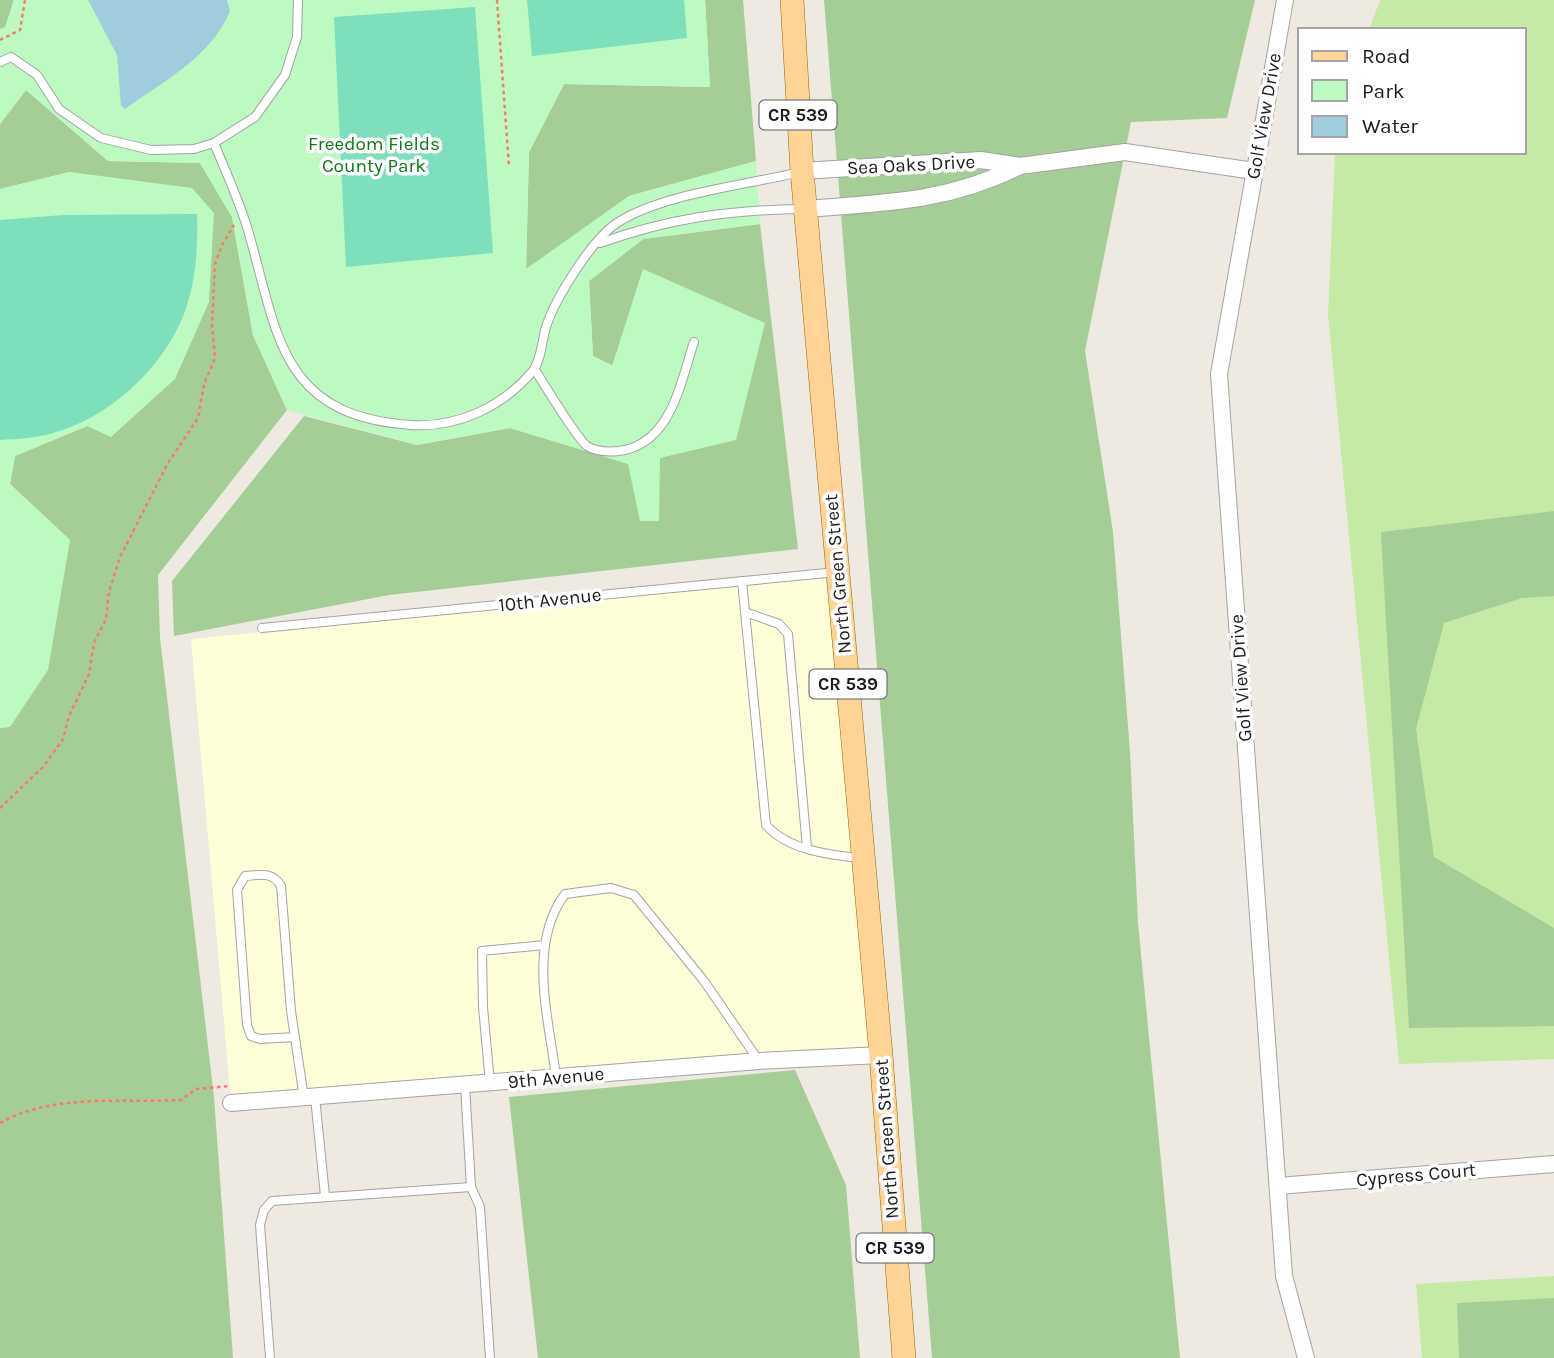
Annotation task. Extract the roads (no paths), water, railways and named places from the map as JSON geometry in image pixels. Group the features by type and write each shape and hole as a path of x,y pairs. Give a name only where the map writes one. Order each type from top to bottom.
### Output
{"main road":[{"name":"North Green Street","path":"792,0 802,171 881,1055 904,1358"}],"street":[{"name":"Golf View Drive","path":"1285,0 1219,374 1284,1276 1306,1358"},
{"name":"Sea Oaks Drive","path":"802,171 981,160 1020,166 1125,152 1254,171"},
{"name":"Sea Oaks Drive","path":"806,209 926,200 994,179 1020,166"},
{"name":"9th Avenue","path":"231,1103 759,1061 881,1055"},
{"name":"Cypress Court","path":"1278,1186 1554,1164"}],"lane":[{"path":"0,62 11,57 37,75 60,109 101,138 151,150 194,149 214,143 255,117 285,75 298,37 298,0"},
{"path":"214,143 243,215 278,342 294,370 315,392 350,413 382,424 445,425 502,400 535,370 547,325 566,281 615,223 650,207 802,171"},
{"path":"597,244 683,218 718,212 806,209"},
{"path":"535,370 587,446 607,453 629,450 652,438 668,418 694,342"},
{"name":"10th Avenue","path":"262,628 838,572"},
{"path":"742,581 764,817 773,833 807,848 863,859"},
{"path":"745,612 779,624 788,634 807,848"},
{"path":"295,1037 260,1039 251,1036 247,1025 237,890 245,876 268,874 276,878 281,886 295,1037 310,1097 325,1196"},
{"path":"556,1077 543,967 545,945 554,909 565,894 611,888 634,895 704,981 759,1061"},
{"path":"491,1083 483,1007 482,951 545,945"},
{"path":"465,1086 471,1187 480,1208 490,1358"},
{"path":"271,1358 260,1225 264,1210 272,1201 281,1198 471,1187"}],"water":[{"path":"88,0 227,0 230,11 222,27 199,54 171,78 125,109 121,106 117,55"}],"park label":[{"name":"Freedom Fields County Park","path":"374,155"}]}
